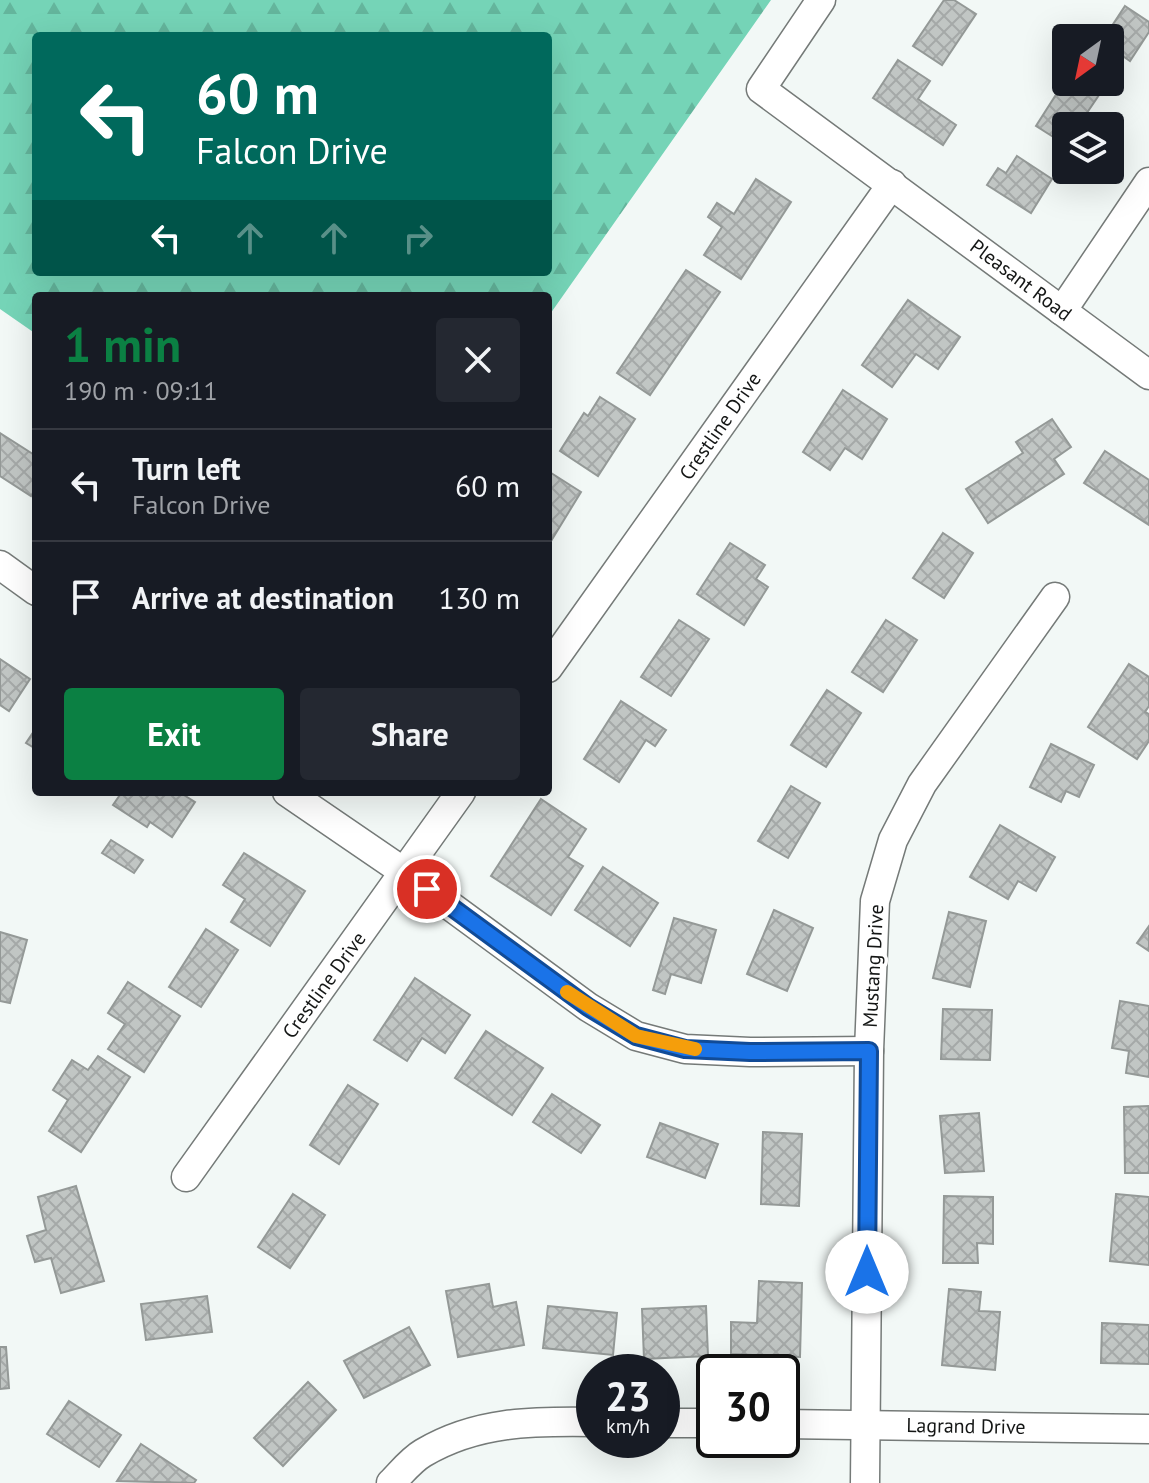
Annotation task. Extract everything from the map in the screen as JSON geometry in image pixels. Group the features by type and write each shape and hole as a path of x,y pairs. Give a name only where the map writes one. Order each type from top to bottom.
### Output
{"street":[{"name":"Pleasant Road","path":"821,0 761,89 1149,375"},
{"path":"1062,311 1149,182"},
{"name":"Crestline Drive","path":"552,662 892,184"},
{"path":"0,565 32,588"},
{"name":"Mustang Drive","path":"865,1483 869,1051 875,901 893,840 922,784 1055,597"},
{"path":"293,796 404,872 588,1007 636,1036 685,1049 869,1051"},
{"name":"Crestline Drive","path":"186,1177 458,796"},
{"path":"391,1483 421,1454 473,1430 534,1421 576,1422"},
{"name":"Lagrand Drive","path":"800,1424 1149,1429"}],"green space":[{"path":"0,0 771,0 552,311 552,292 32,292 32,331 0,309"}],"building":[{"path":"944,0 954,0 976,14 942,65 913,46"},
{"path":"1125,6 1149,22 1149,32 1130,61 1124,57 1124,24 1113,24"},
{"path":"898,60 930,81 918,99 956,125 943,145 873,98"},
{"path":"1055,96 1098,96 1087,112 1052,112 1052,136 1036,126"},
{"path":"1017,156 1052,179 1031,213 987,185 998,168 1006,173"},
{"path":"756,179 791,202 741,279 704,255 722,227 708,217 717,203 734,214"},
{"path":"686,270 720,292 650,395 617,373"},
{"path":"908,300 960,337 938,369 916,354 892,387 862,365"},
{"path":"843,390 887,419 862,459 845,448 830,470 803,452"},
{"path":"600,397 635,419 598,476 560,451 584,413 588,416"},
{"path":"1052,419 1071,447 1054,459 1064,474 988,523 966,489 1023,453 1016,442"},
{"path":"0,433 32,453 32,494 0,476"},
{"path":"1105,451 1149,480 1149,525 1084,483"},
{"path":"552,474 581,492 552,539"},
{"path":"943,533 973,553 944,598 913,578"},
{"path":"730,543 765,565 756,579 768,587 744,625 697,594"},
{"path":"679,620 709,639 671,696 641,677"},
{"path":"886,620 917,640 883,692 852,672"},
{"path":"0,659 30,679 9,711 0,705"},
{"path":"1129,664 1149,677 1149,706 1145,712 1149,714 1149,741 1137,759 1088,727"},
{"path":"827,690 861,713 826,767 791,745"},
{"path":"621,701 666,730 655,746 646,740 619,782 584,759"},
{"path":"1051,744 1094,765 1079,797 1066,791 1061,802 1030,787"},
{"path":"791,786 820,803 788,858 758,841"},
{"path":"119,796 185,796 195,802 172,837 150,822 147,827 113,805"},
{"path":"541,799 586,829 568,857 583,866 551,915 491,876"},
{"path":"1000,825 1055,857 1036,891 1018,881 1008,899 970,877"},
{"path":"111,840 143,860 134,873 102,853"},
{"path":"244,853 305,891 270,946 231,922 245,899 223,885"},
{"path":"603,867 658,903 630,946 575,910"},
{"path":"774,910 813,928 787,991 747,974"},
{"path":"949,912 986,921 970,987 933,978"},
{"path":"674,918 716,930 701,983 671,974 665,994 653,990"},
{"path":"1149,926 1149,951 1137,943"},
{"path":"206,929 238,950 201,1007 169,987"},
{"path":"0,932 27,940 10,1003 0,1001"},
{"path":"415,978 470,1015 445,1053 422,1038 407,1061 374,1040"},
{"path":"128,982 180,1016 144,1072 108,1049 125,1024 108,1013"},
{"path":"1120,1001 1149,1006 1149,1077 1126,1073 1129,1051 1112,1048"},
{"path":"943,1009 992,1010 990,1060 941,1059"},
{"path":"486,1031 543,1068 512,1115 455,1078"},
{"path":"98,1056 130,1077 81,1152 49,1131 68,1100 53,1090 72,1060 88,1070"},
{"path":"348,1085 378,1104 339,1164 310,1145"},
{"path":"552,1094 600,1125 581,1153 533,1122"},
{"path":"1149,1106 1149,1173 1125,1173 1124,1107"},
{"path":"979,1113 984,1171 945,1173 940,1116"},
{"path":"660,1123 718,1144 705,1178 647,1157"},
{"path":"763,1132 802,1134 799,1206 761,1204"},
{"path":"76,1186 104,1281 61,1293 51,1258 35,1262 27,1236 46,1230 38,1197"},
{"path":"293,1194 325,1215 290,1268 258,1247"},
{"path":"1116,1194 1149,1197 1149,1265 1110,1261"},
{"path":"944,1196 993,1197 993,1244 977,1243 978,1263 943,1263"},
{"path":"759,1281 802,1283 800,1357 800,1354 731,1354 731,1322 757,1323"},
{"path":"489,1284 493,1307 516,1302 524,1345 458,1357 446,1291"},
{"path":"949,1289 981,1292 979,1311 1000,1312 995,1370 942,1365"},
{"path":"207,1296 212,1332 146,1340 141,1304"},
{"path":"548,1306 617,1313 613,1354 543,1348"},
{"path":"706,1306 708,1354 680,1357 680,1354 644,1354 642,1309"},
{"path":"1102,1323 1149,1325 1149,1364 1101,1363"},
{"path":"409,1327 430,1365 364,1398 344,1361"},
{"path":"0,1347 6,1347 9,1388 0,1389"},
{"path":"308,1382 336,1410 283,1466 254,1438"},
{"path":"69,1401 121,1435 99,1467 47,1434"},
{"path":"141,1444 196,1480 194,1483 117,1481"}],"slow traffic":[{"path":"567,992 636,1036 695,1049"}],"route":[{"path":"427,889 588,1007 636,1036 685,1049 869,1051 867,1272"}]}
